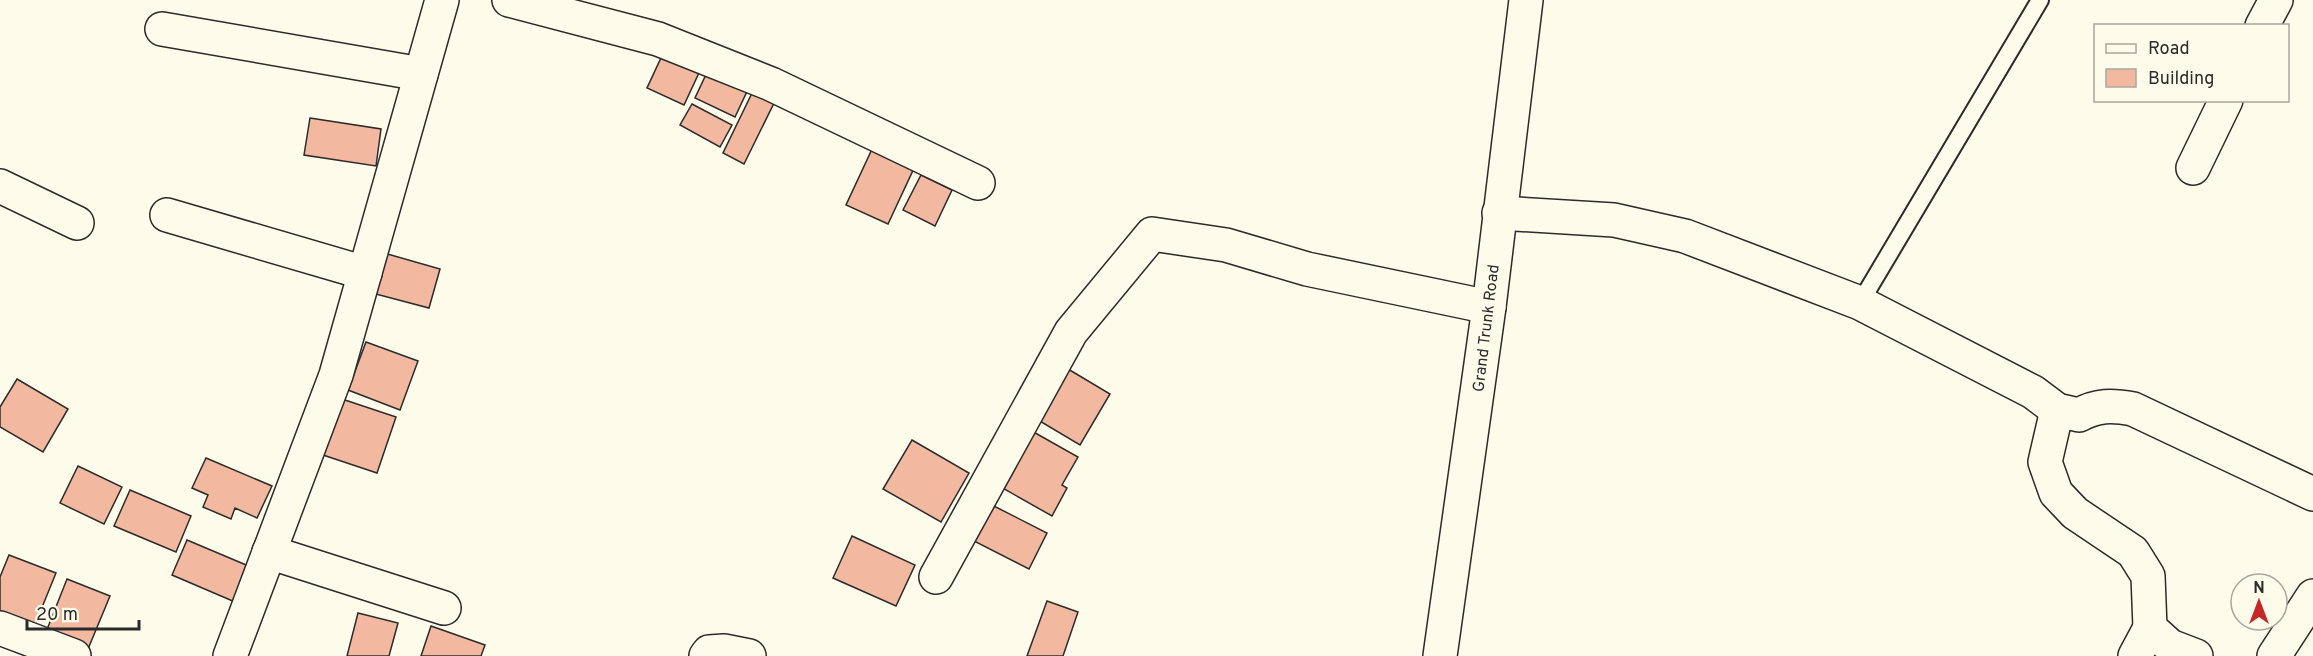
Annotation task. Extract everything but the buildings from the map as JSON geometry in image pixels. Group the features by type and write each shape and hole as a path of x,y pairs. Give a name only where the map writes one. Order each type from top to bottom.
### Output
{"street":[{"path":"230,656 336,375 442,0"},
{"path":"509,0 658,39 771,84 978,183"},
{"name":"Grand Trunk Road","path":"1440,656 1489,307 1526,0"},
{"path":"2263,24 2276,0"},
{"path":"162,29 421,74"},
{"path":"2193,168 2225,102"},
{"path":"0,186 77,223"},
{"path":"1499,213 1614,220 1685,236 1860,303 2033,392 2057,411 2079,416 2093,407 2112,405 2133,409 2313,494"},
{"path":"167,215 365,273"},
{"path":"936,577 1071,332 1152,234 1226,244 1307,269 1489,307"},
{"path":"2057,411 2045,462 2056,494 2075,513 2133,552 2148,576 2142,642 2170,646 2196,656"},
{"path":"269,552 444,608"},
{"path":"2274,656 2313,596"},
{"path":"0,628 74,656"},
{"path":"706,656 709,652 724,651 749,656"}],"lane":[{"path":"1860,303 2040,0"}]}
